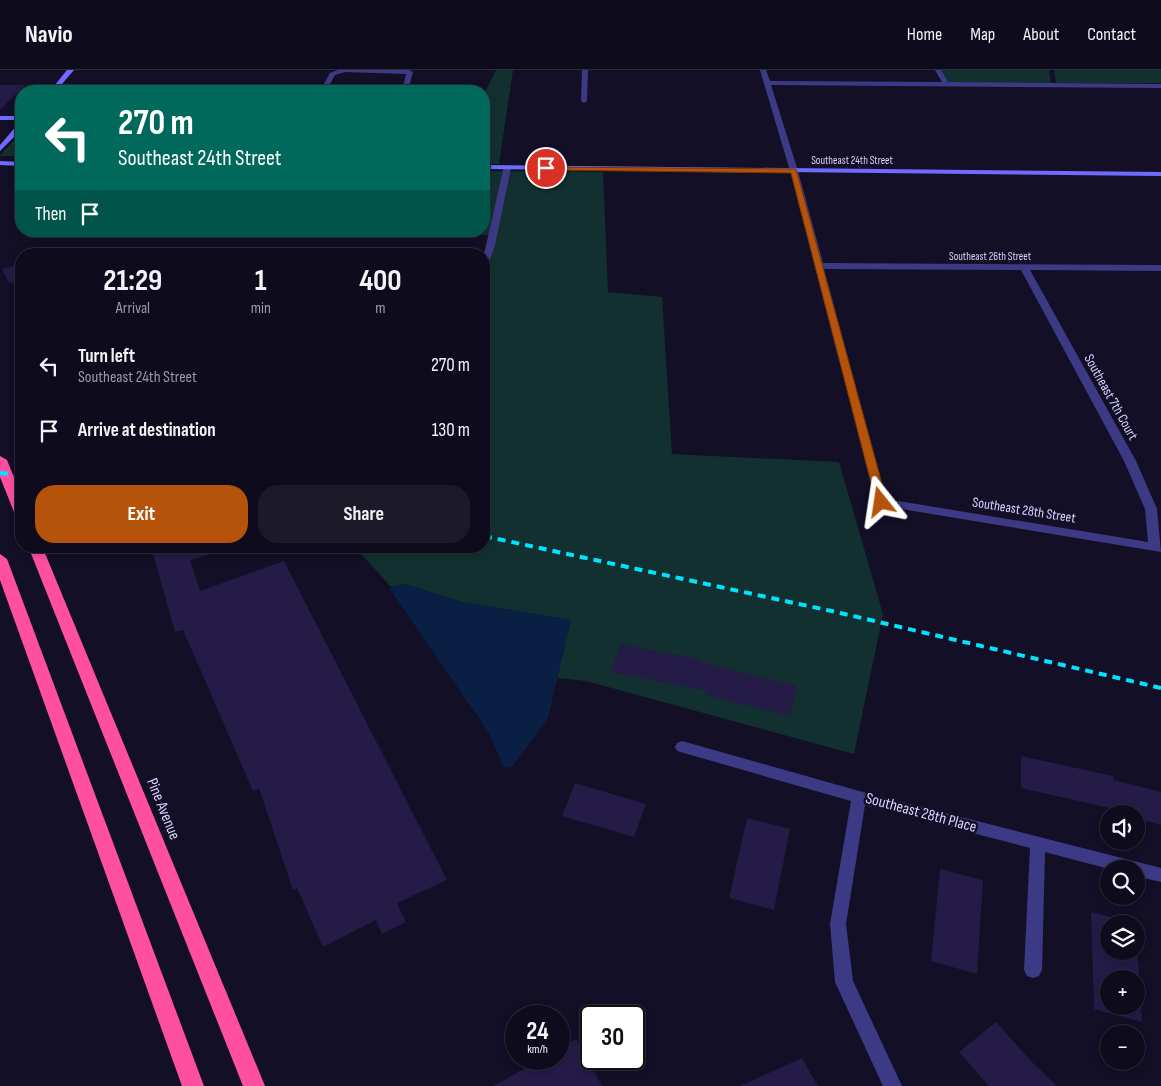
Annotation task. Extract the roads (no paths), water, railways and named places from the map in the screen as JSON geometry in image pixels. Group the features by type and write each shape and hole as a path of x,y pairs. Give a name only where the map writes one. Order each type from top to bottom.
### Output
{"highway":[{"path":"0,460 15,497"},
{"name":"Pine Avenue","path":"38,553 254,1086"},
{"path":"0,559 193,1086"}],"street":[{"path":"58,85 71,70"},
{"path":"326,85 332,74 345,70 410,72 407,85"},
{"path":"584,101 585,70"},
{"path":"764,70 794,171 819,266"},
{"path":"938,70 946,84"},
{"path":"767,83 1161,86"},
{"path":"0,118 15,118"},
{"path":"0,148 15,132"},
{"path":"0,164 15,164"},
{"name":"Southeast 24th Street","path":"490,168 1161,174"},
{"path":"490,248 507,168"},
{"name":"Southeast 26th Street","path":"819,266 1161,268"},
{"name":"Southeast 28th Street","path":"819,266 881,502 1158,548"},
{"name":"Southeast 7th Court","path":"1024,268 1130,461 1151,509 1158,548"},
{"name":"Southeast 28th Place","path":"682,747 859,797 1161,875"},
{"path":"859,797 838,924 844,982 893,1086"},
{"path":"1033,970 1038,843"}],"water":[{"path":"405,584 462,602 571,620 548,718 511,768 504,767 489,733 389,588"}],"railway":[{"path":"0,473 15,474"},
{"path":"490,537 836,612 1161,688"}]}
